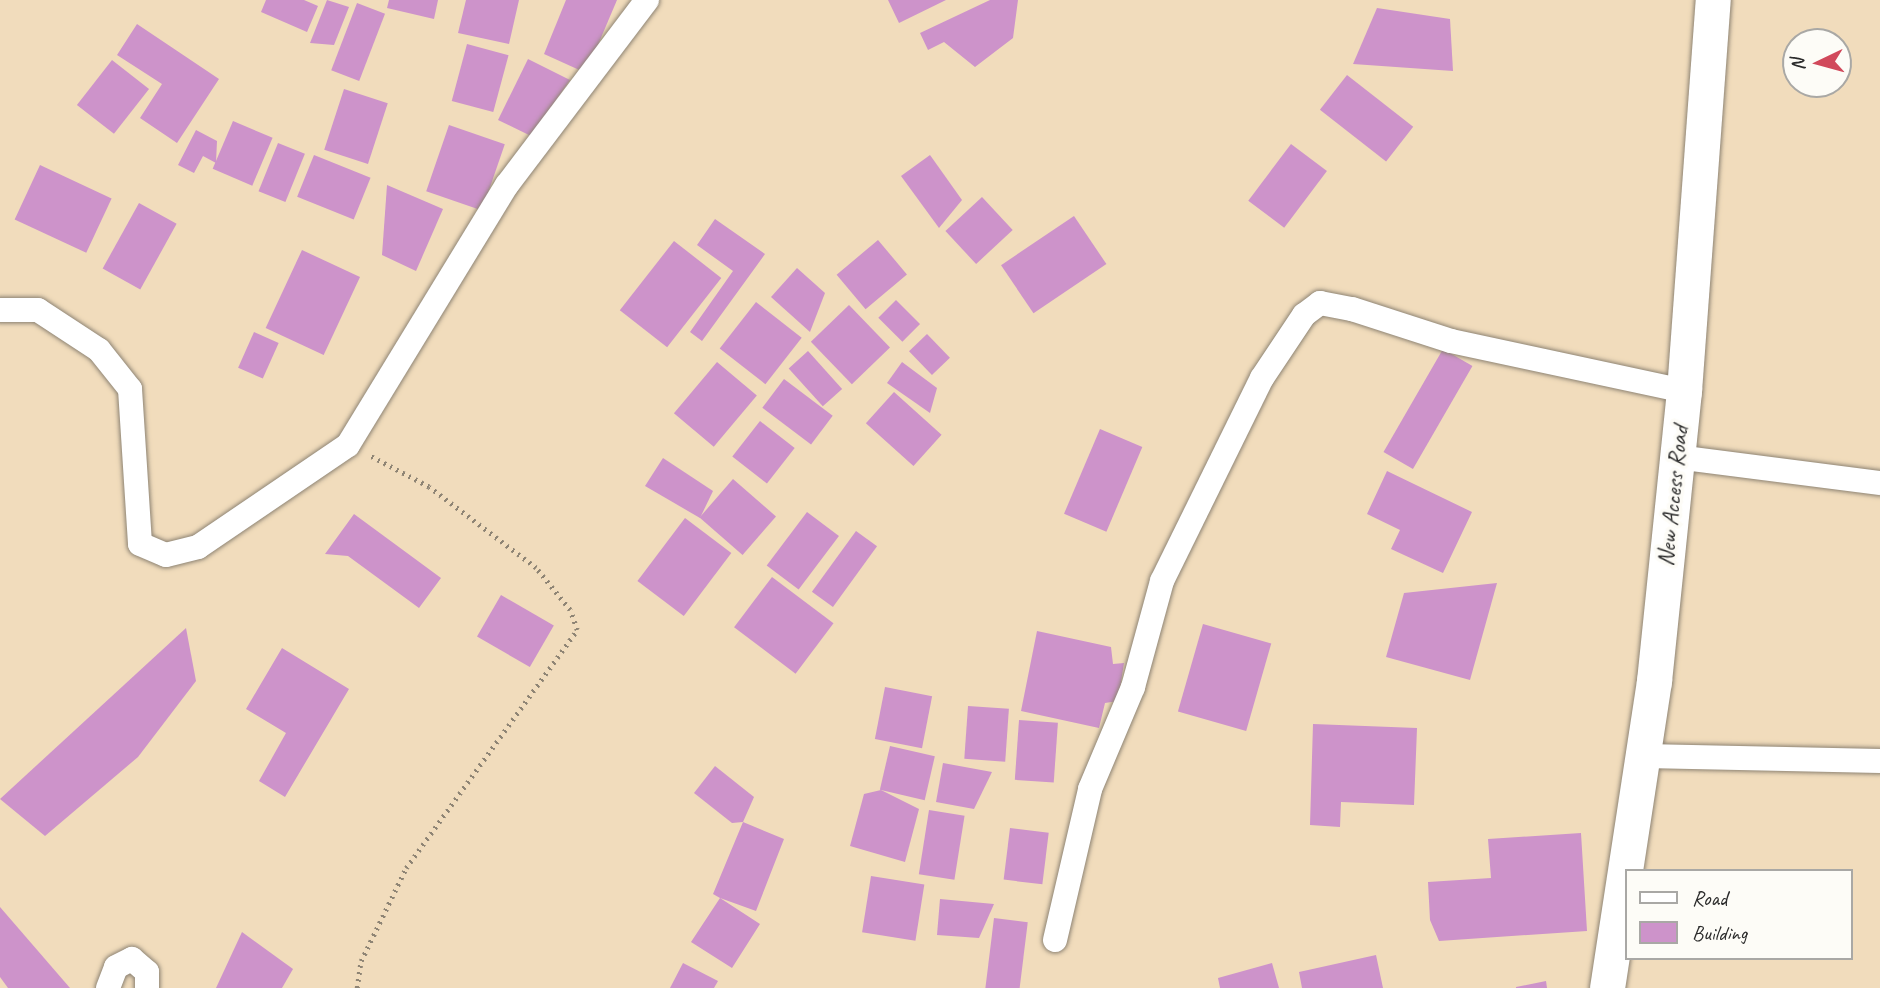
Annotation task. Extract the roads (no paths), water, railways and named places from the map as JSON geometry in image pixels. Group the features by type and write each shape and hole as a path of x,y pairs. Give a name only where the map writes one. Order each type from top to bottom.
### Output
{"main road":[{"name":"New Access Road","path":"1626,869 1645,756 1684,391 1713,0"},
{"name":"New Access Road","path":"1607,988 1624,884"}],"street":[{"path":"0,310 38,310 99,350 130,389 140,544 166,555 198,547 247,520 348,445 507,185 647,0"},
{"path":"1055,940 1090,789 1133,687 1162,581 1262,378 1304,315 1320,303 1352,309 1451,341 1684,391"},
{"path":"1677,457 1880,482"},
{"path":"1645,756 1880,761"},
{"path":"108,988 116,967 132,959 147,972 147,988"}]}
